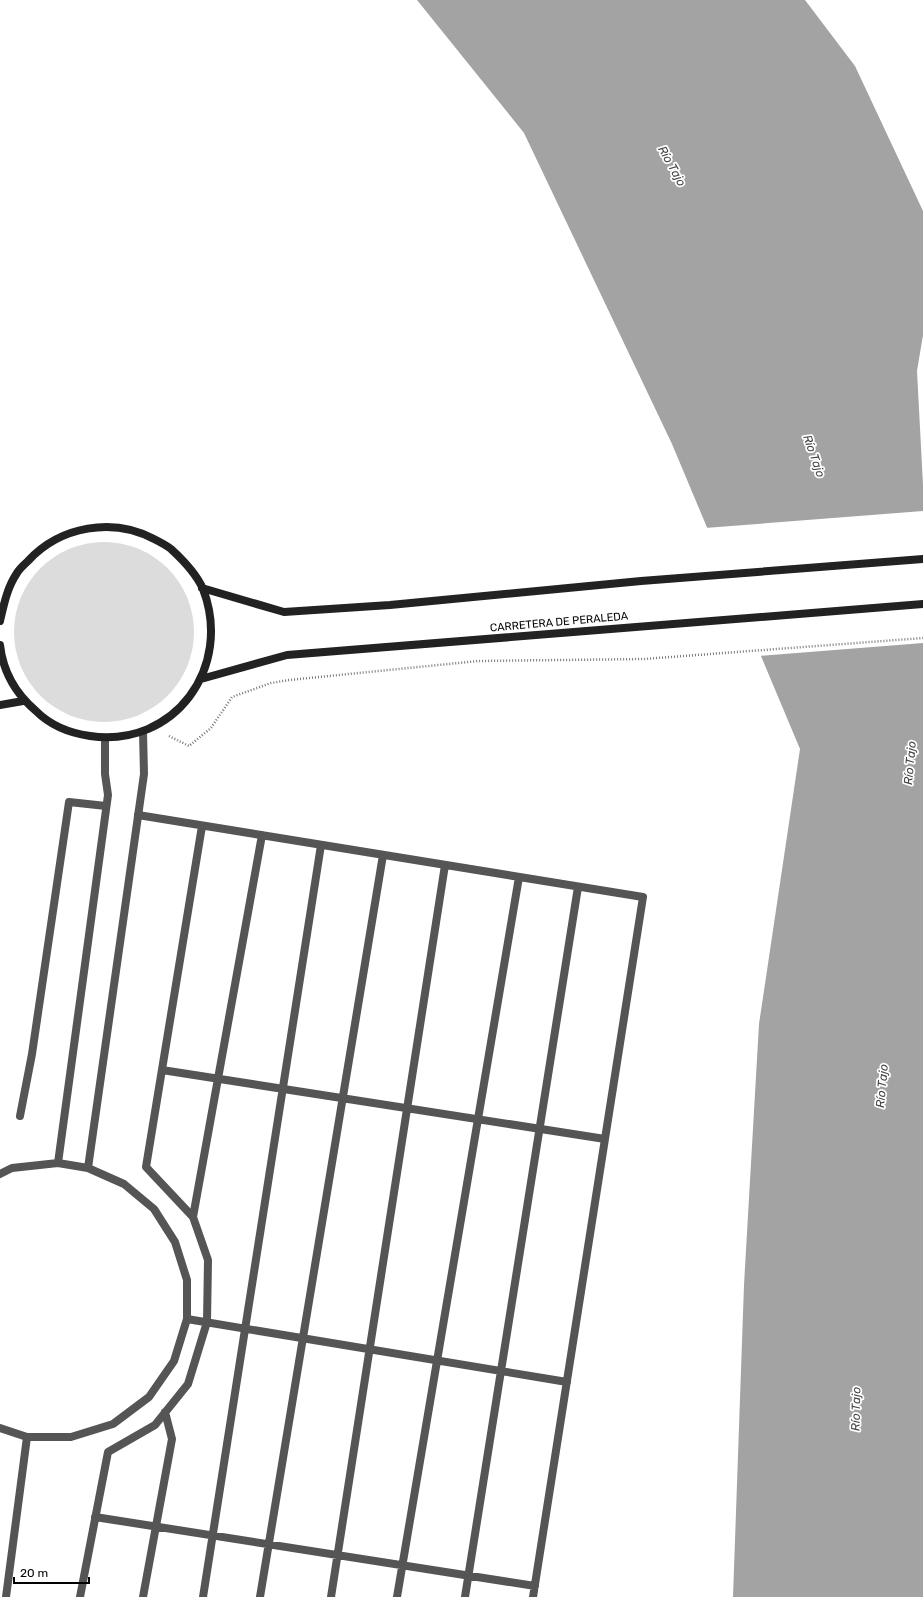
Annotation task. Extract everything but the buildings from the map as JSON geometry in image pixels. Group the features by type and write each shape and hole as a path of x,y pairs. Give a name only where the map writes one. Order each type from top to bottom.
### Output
{"main road":[{"path":"0,621 2,598 18,572 37,551 60,536 87,528 115,526 142,532 167,545 187,564 202,588 211,618 210,649 201,679 188,698 172,715 143,732 124,737 105,738 74,734 46,721 24,701 13,686 0,654 0,645"},
{"path":"202,588 284,612 390,606 641,581 923,559"},
{"name":"CARRETERA DE PERALEDA","path":"201,679 287,655 923,604"},
{"path":"0,706 24,701"}],"street":[{"path":"88,1168 144,774 143,732"},
{"path":"58,1163 108,795 105,738"},
{"path":"20,1116 34,1046 69,802 106,806"},
{"path":"138,815 643,897 533,1597"},
{"path":"80,1597 108,1452 155,1425 188,1384 206,1322 208,1260 193,1217 146,1167 202,826"},
{"path":"193,1217 262,835"},
{"path":"203,1597 321,845"},
{"path":"260,1597 383,855"},
{"path":"331,1597 445,865"},
{"path":"397,1597 519,877"},
{"path":"465,1597 578,887"},
{"path":"162,1070 605,1139"},
{"path":"0,1174 12,1168 58,1163 88,1168 124,1184 154,1209 175,1242 187,1280 187,1319 174,1361 149,1397 113,1424 71,1437 27,1437 0,1428"},
{"path":"187,1319 566,1382"},
{"path":"143,1597 172,1439 165,1412"},
{"path":"6,1597 27,1437"},
{"path":"95,1517 535,1586"}],"path":[{"path":"152,727 189,746 211,728 232,697 271,683 289,680 478,661 644,659 923,638"}],"shaded area":[{"path":"104,542 122,544 138,549 154,557 173,575 179,582 190,606 194,632 192,650 187,666 179,682 161,701 154,707 130,718 104,722 86,720 70,715 54,707 35,689 29,682 18,658 14,632 16,614 21,598 29,582 47,563 54,557 78,546"}],"water":[{"name":"Río Tajo","path":"417,0 805,0 855,66 923,211 923,335 917,371 923,485 923,1597 733,1597 744,1285 759,1024 800,749 672,444 524,133"}],"pier":[{"path":"923,511 923,643 759,656 705,528"}]}
